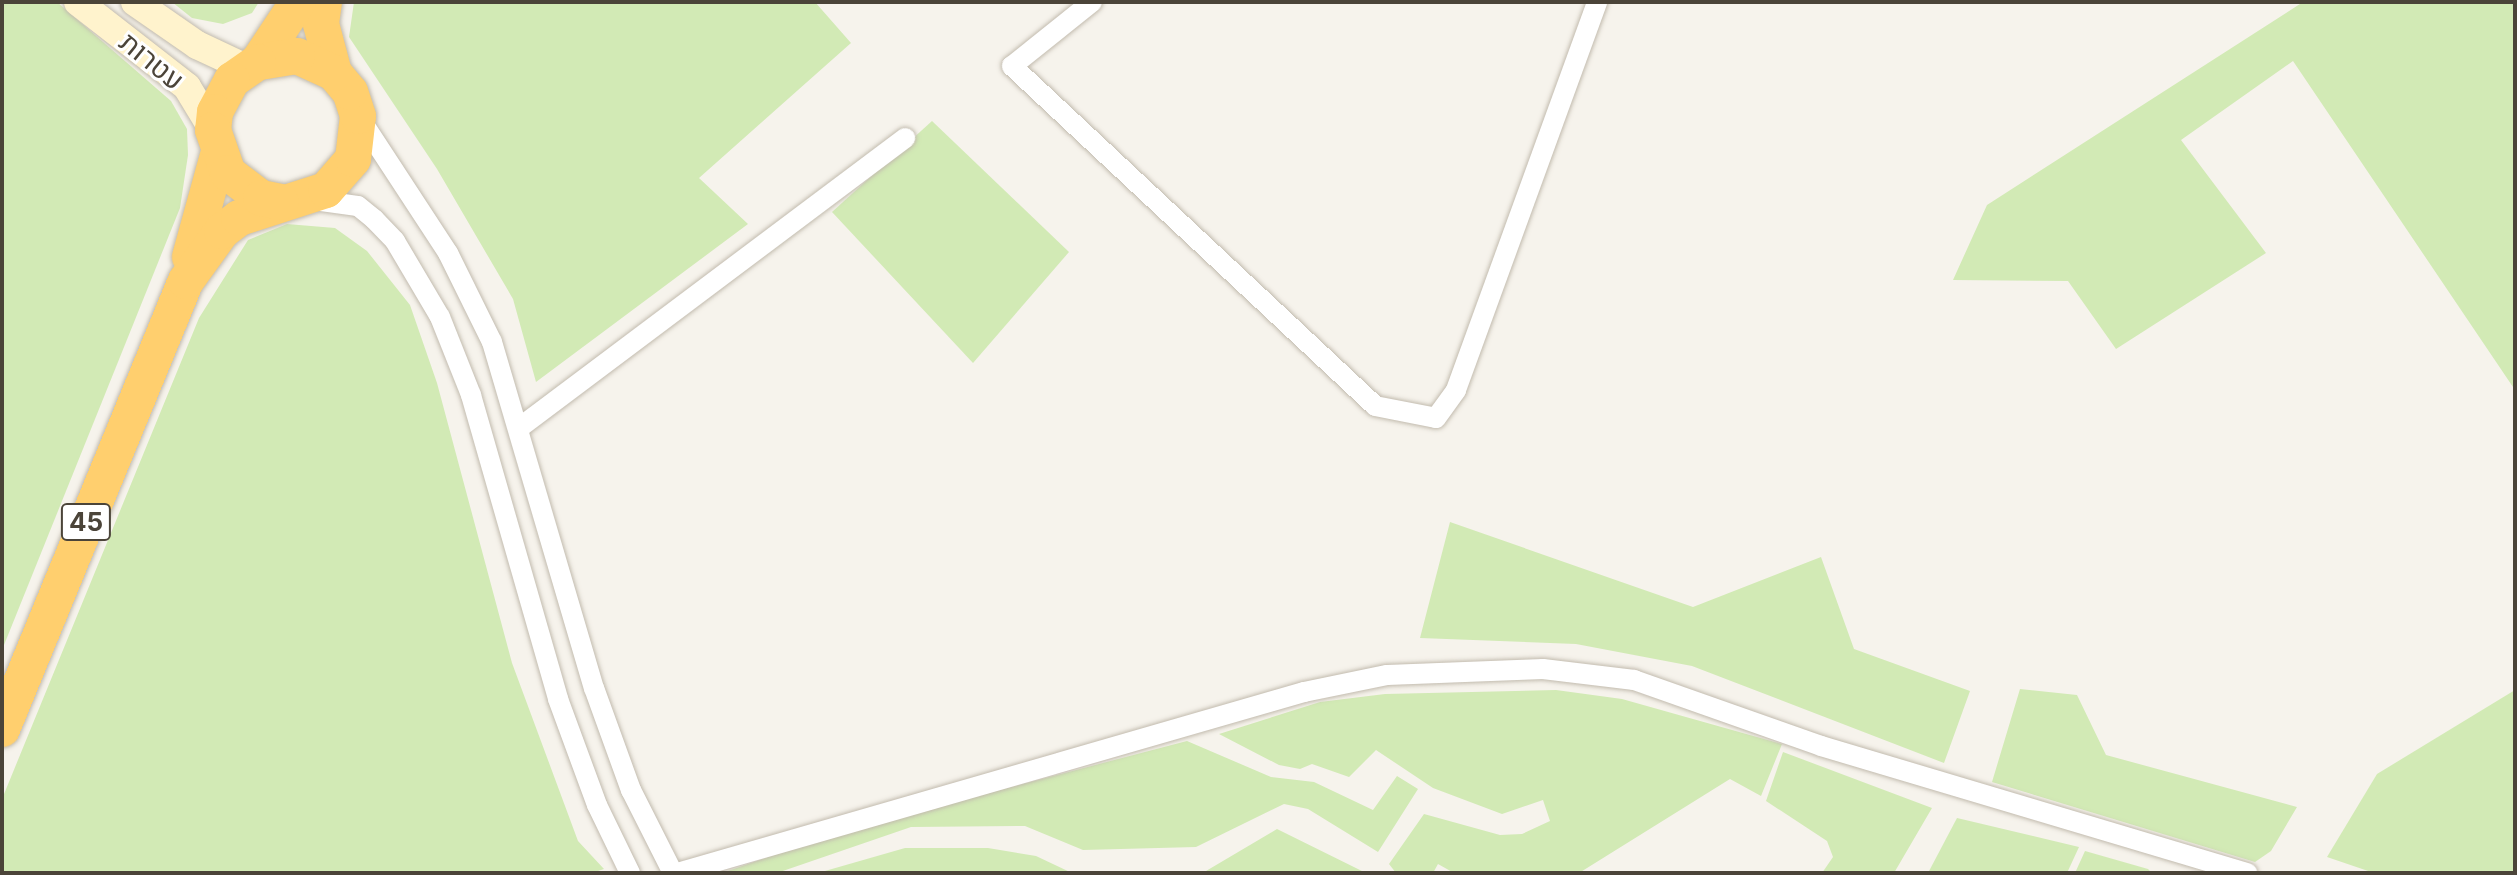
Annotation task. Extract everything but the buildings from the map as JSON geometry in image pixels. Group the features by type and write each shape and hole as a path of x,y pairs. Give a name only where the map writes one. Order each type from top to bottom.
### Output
{"highway":[{"name":"45","path":"2,729 170,315 203,221 222,95 252,65 298,2"},
{"path":"324,2 321,24 334,73"},
{"path":"252,65 297,56 334,73 350,92 358,116"},
{"name":"45","path":"170,315 200,257 222,231 256,209 326,190 353,159 358,116"},
{"path":"215,142 242,188 294,201"}],"street":[{"name":"עטרות","path":"78,2 187,87 215,142"},
{"name":"עטרות","path":"135,2 197,45 252,65"},
{"path":"1092,2 1012,66 1375,406 1436,418 1456,390 1597,2"},
{"path":"358,116 474,300 519,428 594,688 631,790 675,873 1304,692 1387,675 1543,669 1634,680 1821,746 2247,873"},
{"path":"519,428 905,138"},
{"path":"294,201 358,206 395,241 440,317 471,395 558,699 597,805 630,873"}],"green space":[{"path":"2,2 57,2 171,101 187,129 188,155 180,208 2,650"},
{"path":"172,2 259,2 252,13 223,24 192,18"},
{"path":"354,2 815,2 851,43 699,178 748,224 536,382 513,299 437,169 349,37"},
{"path":"2303,2 2515,2 2515,390 2293,61 2181,140 2266,253 2116,349 2068,281 1953,280 1987,205"},
{"path":"932,121 1069,252 973,363 832,212"},
{"path":"287,224 335,228 367,251 410,305 437,383 512,663 578,841 604,869 592,873 2,873 2,799 199,318 248,240"},
{"path":"1450,522 1693,607 1821,557 1854,649 1970,691 1944,763 1692,666 1576,644 1420,638"},
{"path":"2020,689 2077,695 2106,755 2297,807 2271,851 2255,862 1992,782"},
{"path":"1556,690 1622,699 1782,744 1761,796 1730,779 1579,873 1454,873 1438,864 1433,873 1396,873 1389,864 1424,814 1500,835 1522,834 1550,821 1543,800 1502,814 1433,788 1376,750 1349,777 1312,764 1300,769 1279,765 1219,734 1320,702 1385,694"},
{"path":"2515,690 2515,873 2374,873 2327,857 2377,774"},
{"path":"1187,741 1271,777 1314,782 1373,810 1397,776 1418,789 1378,852 1308,809 1284,804 1196,847 1083,850 1025,826 911,827 777,873 722,873 850,829"},
{"path":"1783,752 1932,808 1894,873 1822,873 1833,857 1827,841 1766,801"},
{"path":"1957,818 2079,847 2067,873 1928,873"},
{"path":"1277,829 1366,873 1184,873 1206,871"},
{"path":"905,848 988,848 1036,856 1072,873 818,873"},
{"path":"2085,851 2148,869 2152,873 2075,873"}]}
